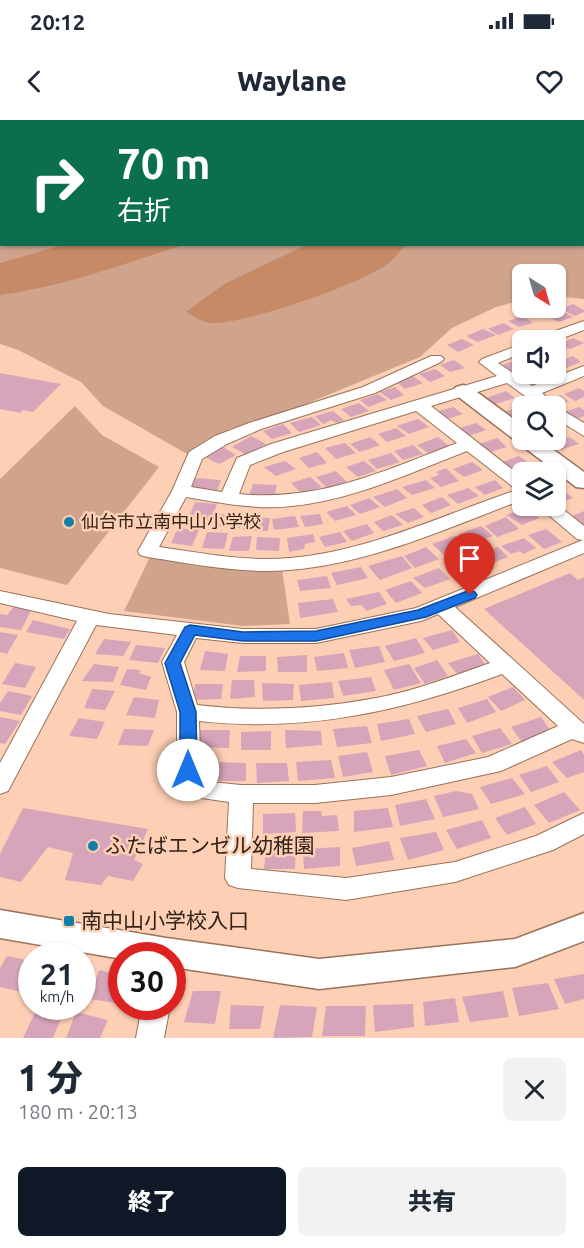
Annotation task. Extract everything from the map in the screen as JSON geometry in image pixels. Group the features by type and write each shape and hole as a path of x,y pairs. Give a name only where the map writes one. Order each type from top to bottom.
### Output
{"street":[{"path":"566,332 584,325"},
{"path":"512,352 487,362 534,396"},
{"path":"436,359 369,390 255,426 221,440 195,456 181,491 147,551 217,561 289,564 355,553 512,498"},
{"path":"529,393 584,371"},
{"path":"228,499 243,462 277,448 507,378"},
{"path":"464,392 512,428"},
{"path":"419,405 512,478"},
{"path":"566,418 582,429"},
{"path":"181,491 247,501 293,501 333,494 470,444"},
{"path":"541,450 584,482"},
{"path":"560,516 584,535"},
{"path":"0,597 89,618 243,636 316,636 421,614 584,546"},
{"path":"190,630 173,663 188,712 189,789 242,794 315,794 391,786 493,765 579,732 441,606"},
{"path":"0,785 89,618"},
{"path":"188,712 241,718 307,714 376,706 443,688 506,665"},
{"path":"242,794 238,878 346,889 455,872 544,843 584,824"},
{"path":"0,924 108,944"},
{"path":"186,957 319,974 515,953 584,927"},
{"path":"150,1038 153,1020"}],"shaded area":[{"path":"0,246 584,246 584,299 566,297 566,264 512,264 512,303 496,307 452,328 420,357 301,406 229,429 187,454 103,406 81,382 18,350 0,344"},
{"path":"59,246 180,246 70,281 0,295 0,263"},
{"path":"304,246 405,246 390,262 356,281 276,310 227,322 211,323 201,321 186,312 224,284"},
{"path":"75,406 102,435 159,467 67,585 0,568 0,479"},
{"path":"150,557 282,569 290,624 243,626 124,611"}],"building":[{"path":"573,304 584,312 575,316 566,312 566,307"},
{"path":"566,313 573,317 559,322 551,318 566,318"},
{"path":"526,318 533,323 519,327 508,321"},
{"path":"503,323 514,329 498,335 488,329"},
{"path":"483,329 496,335 478,342 466,336"},
{"path":"573,338 584,343 570,349 566,347 566,341"},
{"path":"462,339 474,345 458,352 447,345"},
{"path":"573,356 581,362 566,368 566,359"},
{"path":"454,360 465,368 450,372 440,365"},
{"path":"511,362 512,373 508,374 497,367"},
{"path":"435,369 445,376 430,382 419,374"},
{"path":"0,373 61,384 33,412 23,410 20,413 0,409"},
{"path":"413,376 423,383 405,389 395,381"},
{"path":"395,387 404,395 391,400 380,392"},
{"path":"579,388 584,391 584,397 575,401 564,394"},
{"path":"506,391 512,396 512,399 495,404 486,398"},
{"path":"378,394 387,400 368,407 360,400"},
{"path":"359,403 369,411 351,417 341,409"},
{"path":"453,407 463,414 444,420 435,412"},
{"path":"579,407 584,410 584,416 575,420 566,415 566,412"},
{"path":"333,411 344,420 336,423 331,420 323,424 315,416"},
{"path":"312,417 321,425 299,432 290,423"},
{"path":"418,419 429,427 409,434 397,426"},
{"path":"476,423 486,430 466,437 456,429"},
{"path":"283,424 292,433 272,439 263,431"},
{"path":"396,428 406,436 387,442 378,434"},
{"path":"251,436 266,444 247,455 232,447"},
{"path":"370,437 380,445 360,452 350,444"},
{"path":"438,437 449,446 428,453 417,445"},
{"path":"570,437 579,444 566,448 566,438"},
{"path":"497,438 507,447 487,453 476,445"},
{"path":"345,443 356,453 336,459 325,448"},
{"path":"413,445 423,454 403,460 394,451"},
{"path":"223,447 236,455 219,464 205,457"},
{"path":"317,452 327,463 309,468 299,458"},
{"path":"391,453 400,462 377,469 368,460"},
{"path":"519,456 527,462 512,462 512,471 510,472 497,464"},
{"path":"285,461 296,469 276,476 264,467"},
{"path":"364,461 376,471 358,477 346,467"},
{"path":"472,462 483,470 464,477 453,469"},
{"path":"446,468 459,481 441,487 430,478 439,475 436,472"},
{"path":"336,471 347,482 327,488 316,477"},
{"path":"310,477 322,487 302,494 291,483"},
{"path":"195,478 221,480 217,491 191,489"},
{"path":"426,480 435,488 412,495 402,487"},
{"path":"495,480 503,488 485,495 475,487"},
{"path":"253,484 277,485 274,498 249,496"},
{"path":"468,488 479,496 458,504 447,495"},
{"path":"397,489 407,498 385,507 373,497"},
{"path":"566,492 573,498 566,501"},
{"path":"442,497 451,505 431,513 422,505"},
{"path":"369,498 380,507 360,514 350,505"},
{"path":"195,502 217,504 210,521 188,519"},
{"path":"347,506 356,515 335,521 326,512"},
{"path":"414,508 424,517 408,523 395,514"},
{"path":"584,511 584,525 580,527 567,518"},
{"path":"512,513 512,516 537,516 539,518 522,525 506,515"},
{"path":"218,514 243,515 240,528 215,526"},
{"path":"320,514 323,524 305,527 300,516"},
{"path":"392,515 403,525 383,531 374,522"},
{"path":"295,516 299,527 274,530 272,519"},
{"path":"244,517 270,518 268,531 243,530"},
{"path":"506,517 519,529 497,537 485,526"},
{"path":"367,524 374,533 352,541 343,531"},
{"path":"481,526 493,536 470,544 459,534"},
{"path":"178,528 199,530 192,546 171,543"},
{"path":"546,529 562,542 544,549 528,535"},
{"path":"207,532 228,533 224,549 202,548"},
{"path":"340,532 347,542 325,547 319,537"},
{"path":"313,534 315,542 305,544 304,549 289,552 287,538"},
{"path":"252,536 249,551 229,551 233,537"},
{"path":"455,536 465,547 444,555 432,544"},
{"path":"257,537 280,538 279,551 256,550"},
{"path":"524,538 536,548 523,554 520,551 511,554 501,546"},
{"path":"426,547 439,559 415,568 404,556"},
{"path":"498,547 508,557 485,566 473,557"},
{"path":"402,556 412,568 380,580 368,566"},
{"path":"467,558 483,572 469,578 465,574 458,576 446,566"},
{"path":"361,567 368,578 337,585 331,573"},
{"path":"439,568 450,579 425,588 413,578"},
{"path":"570,573 578,580 584,577 584,700 484,609"},
{"path":"327,576 331,588 300,591 297,580"},
{"path":"411,581 422,593 396,603 385,590"},
{"path":"379,592 387,604 366,611 362,605 351,606 346,599"},
{"path":"333,599 338,612 300,618 298,603"},
{"path":"15,605 32,609 21,630 0,627 0,614 7,615"},
{"path":"33,620 70,629 64,639 26,632"},
{"path":"452,630 460,642 433,650 423,638"},
{"path":"0,632 18,635 7,654 0,652"},
{"path":"416,638 425,653 394,661 385,646"},
{"path":"104,639 131,642 123,656 95,654"},
{"path":"136,645 165,648 158,663 129,660"},
{"path":"379,646 385,662 355,668 349,650"},
{"path":"205,651 228,654 225,671 200,670"},
{"path":"344,653 348,668 317,671 314,657"},
{"path":"478,654 486,666 459,676 448,663"},
{"path":"307,655 307,672 278,672 277,657"},
{"path":"240,656 266,656 266,671 237,672"},
{"path":"437,660 448,676 425,684 414,668"},
{"path":"15,663 36,667 25,688 2,684"},
{"path":"94,664 119,667 113,682 82,681"},
{"path":"409,664 421,683 394,690 384,670"},
{"path":"127,669 141,670 139,673 151,677 146,690 120,685"},
{"path":"371,677 376,691 343,696 338,681"},
{"path":"232,680 254,680 255,697 230,699"},
{"path":"332,682 334,698 301,701 299,685"},
{"path":"262,683 294,684 293,700 263,701"},
{"path":"195,684 223,684 221,699 193,700"},
{"path":"513,687 525,700 501,711 488,697"},
{"path":"92,689 115,691 105,710 84,708"},
{"path":"8,691 32,696 21,715 0,711 0,703"},
{"path":"134,697 159,700 155,718 126,715"},
{"path":"487,699 496,712 467,723 458,708"},
{"path":"448,709 456,724 426,732 417,716"},
{"path":"0,717 20,721 5,744 0,743"},
{"path":"541,717 550,730 522,742 511,727"},
{"path":"79,718 105,722 97,739 69,736"},
{"path":"409,719 415,734 381,741 377,724"},
{"path":"367,726 372,743 337,747 333,729"},
{"path":"500,728 512,744 482,753 472,736"},
{"path":"124,729 154,730 148,746 118,745"},
{"path":"199,730 230,730 229,748 199,747"},
{"path":"285,730 321,731 322,745 286,748"},
{"path":"271,731 271,750 241,750 241,732"},
{"path":"466,739 476,753 445,763 437,746"},
{"path":"419,750 427,766 391,775 385,756"},
{"path":"581,750 584,755 584,772 567,778 552,762"},
{"path":"367,752 373,772 343,777 338,756"},
{"path":"331,760 335,778 298,781 296,762"},
{"path":"216,762 246,763 246,781 215,781"},
{"path":"256,763 287,763 289,781 257,783"},
{"path":"547,766 559,782 531,792 519,775"},
{"path":"512,778 525,794 491,804 480,787"},
{"path":"456,791 472,794 479,809 443,817 434,796"},
{"path":"564,792 580,810 549,823 534,805"},
{"path":"426,799 435,819 400,826 395,805"},
{"path":"525,807 536,824 507,835 495,818"},
{"path":"23,808 148,829 134,860 143,864 133,881 108,876 101,885 65,880 73,853 48,847 21,882 0,877 0,854"},
{"path":"388,808 393,827 354,832 354,811"},
{"path":"303,811 321,811 322,816 337,815 339,831 302,833"},
{"path":"295,813 296,832 263,834 263,814"},
{"path":"482,820 491,838 457,849 446,830"},
{"path":"436,832 444,850 408,860 400,838"},
{"path":"389,841 394,860 356,866 352,848"},
{"path":"340,847 340,866 304,869 303,849"},
{"path":"266,848 296,848 295,869 264,869"},
{"path":"7,956 18,958 18,991 0,987 0,968"},
{"path":"99,970 108,972 108,1002 96,1000 96,980"},
{"path":"584,974 584,999 565,1004 554,979"},
{"path":"548,983 559,1009 519,1016 512,988"},
{"path":"193,991 221,991 215,1024 184,1022"},
{"path":"503,991 509,1017 470,1022 462,997"},
{"path":"455,998 459,1022 425,1026 423,1002"},
{"path":"413,1004 414,1027 375,1032 373,1005"},
{"path":"231,1005 264,1006 260,1029 229,1029"},
{"path":"280,1005 317,1007 312,1037 273,1038"},
{"path":"326,1006 366,1006 365,1036 322,1036"},
{"path":"96,1017 108,1020 100,1038 66,1038 73,1020 96,1020"},
{"path":"31,1020 60,1020 53,1038 23,1038"}],"place":[{"name":"仙台市立南中山小学校","path":"69,522"},
{"name":"ふたばエンゼル幼稚園","path":"93,846"},
{"name":"南中山小学校入口","path":"69,921"}],"route":[{"path":"188,770 188,712 173,663 190,630 243,636 316,636 421,614 470,595"}]}
